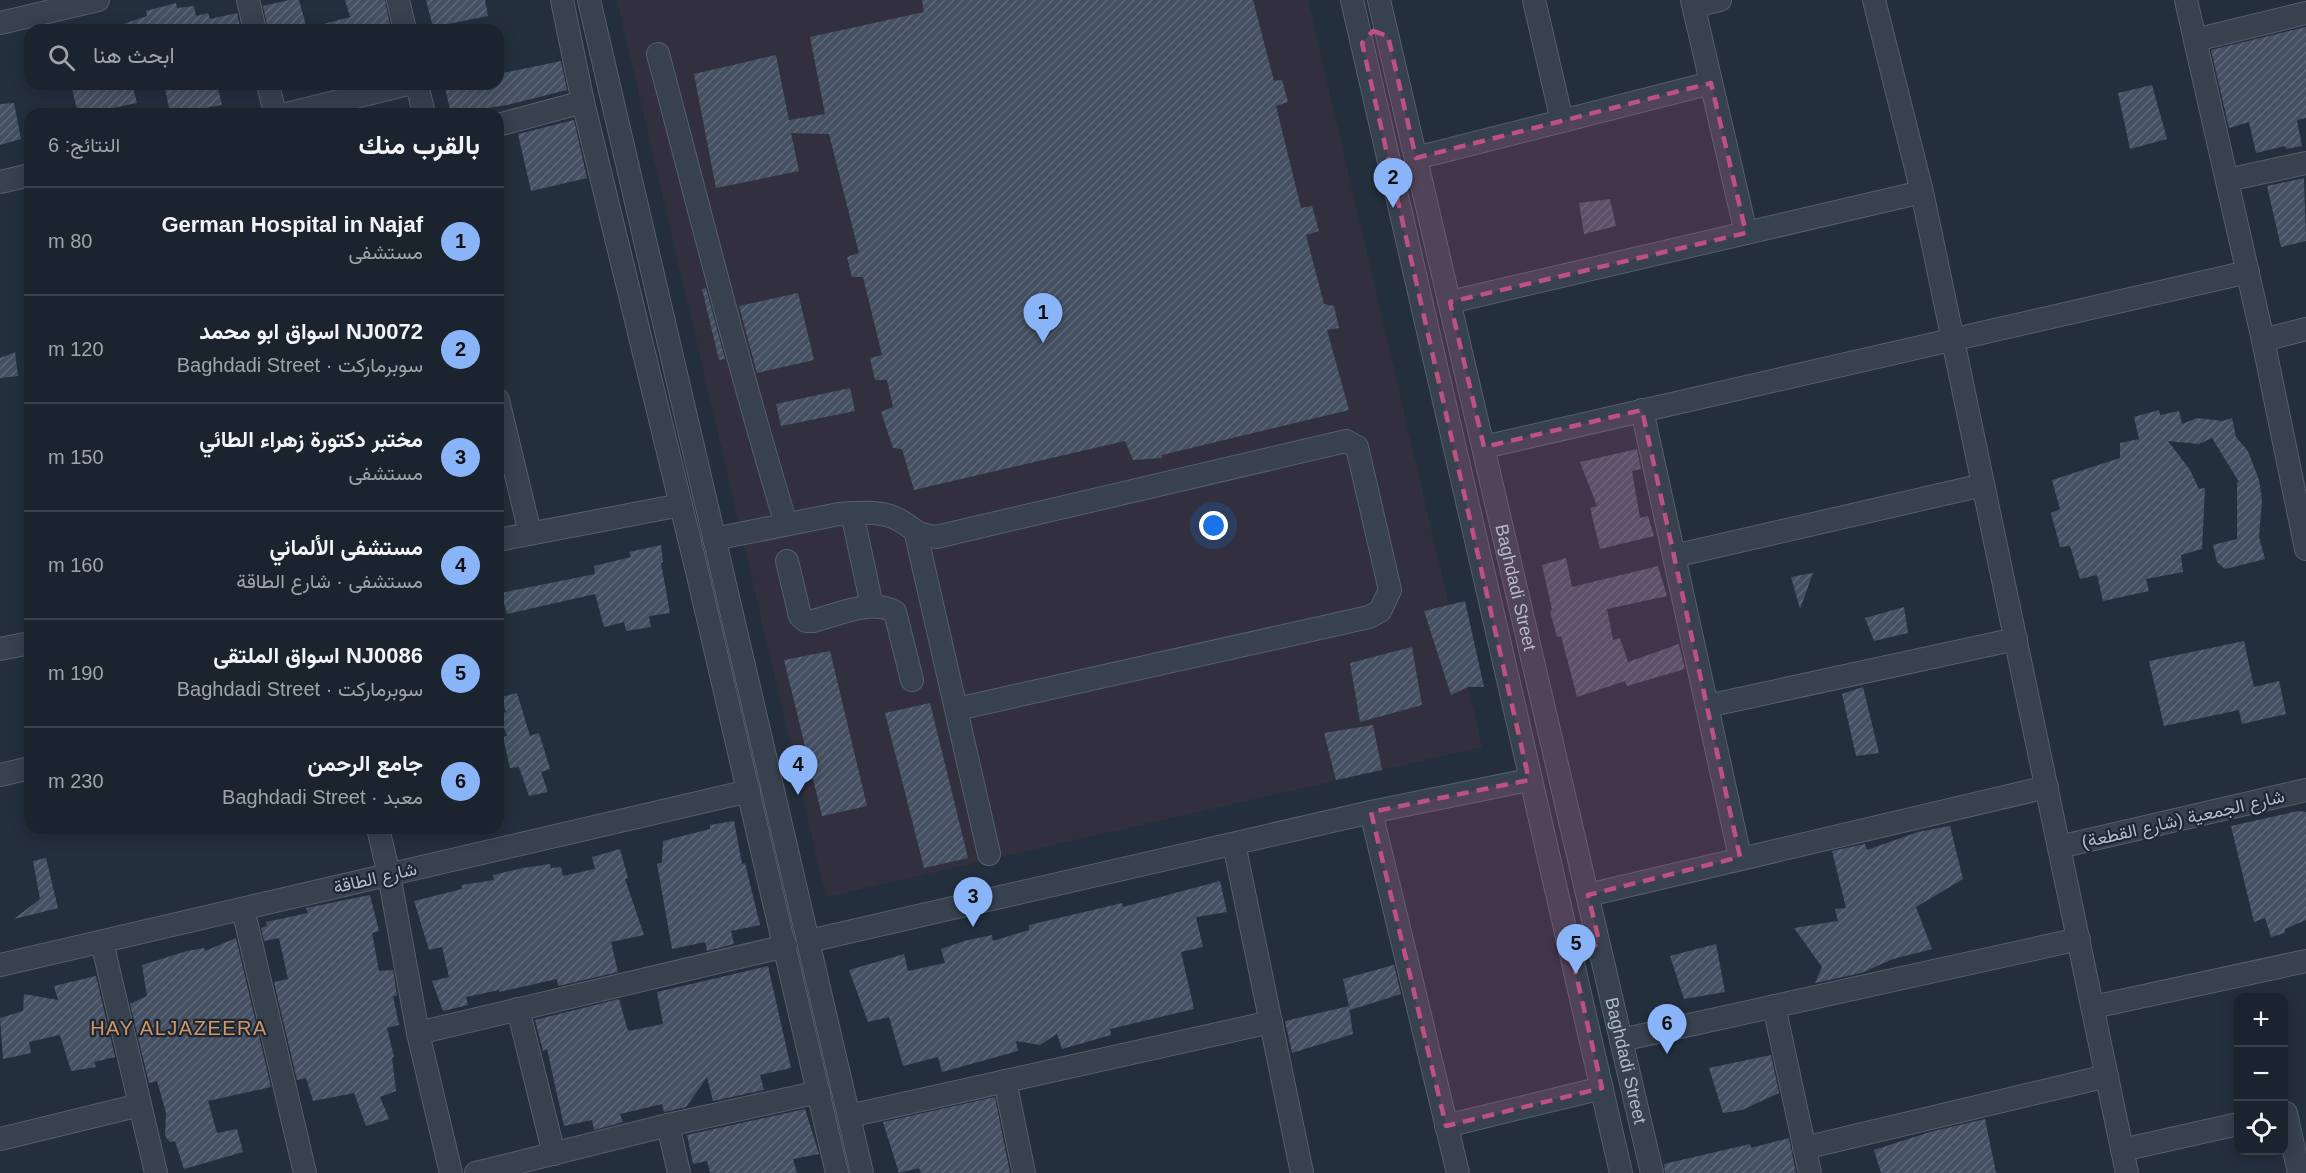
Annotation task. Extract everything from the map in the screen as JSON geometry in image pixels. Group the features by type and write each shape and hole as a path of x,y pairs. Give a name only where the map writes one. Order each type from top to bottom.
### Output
{"street":[{"path":"0,23 98,0"},
{"path":"248,0 254,24"},
{"path":"398,0 404,24"},
{"path":"562,0 583,102 786,946 837,1173"},
{"path":"588,0 862,1173"},
{"name":"Baghdadi Street","path":"1352,0 1458,453 1529,780 1621,1173"},
{"name":"Baghdadi Street","path":"1379,0 1652,1173"},
{"path":"1534,0 1562,121"},
{"path":"1720,0 1693,3 1746,233"},
{"path":"1874,0 1922,192 2127,1173"},
{"path":"2186,0 2263,340 2306,549"},
{"path":"2195,40 2306,13"},
{"path":"1362,43 1366,34 1373,32 1388,36"},
{"path":"658,54 724,299 740,369 786,524"},
{"path":"1416,158 1712,83"},
{"path":"269,90 274,108"},
{"path":"311,108 384,90"},
{"path":"418,90 423,108"},
{"path":"504,123 583,102"},
{"path":"2227,180 2306,163"},
{"path":"0,182 24,176"},
{"path":"1450,302 1922,192"},
{"path":"1484,447 2248,272"},
{"path":"2263,340 2306,329"},
{"path":"1642,410 1740,857"},
{"path":"504,425 530,533"},
{"path":"714,539 852,513 878,514 899,519 916,534 936,537 1346,441 1357,447 1390,590 1380,611 1369,617 957,709"},
{"path":"1674,556 1983,485"},
{"path":"504,539 681,505"},
{"path":"852,513 872,606"},
{"path":"916,534 989,854"},
{"path":"787,561 800,616 806,621 872,606 886,607 895,612 912,680"},
{"path":"1707,706 2016,639"},
{"path":"0,649 24,644"},
{"path":"0,775 24,769"},
{"path":"809,941 1371,812 1529,780"},
{"path":"1588,895 1740,857 2047,787"},
{"name":"شارع الجمعية (شارع القطعة)","path":"2059,847 2306,790"},
{"name":"شارع الطاقة","path":"0,965 749,791"},
{"path":"1371,812 1458,1173"},
{"path":"379,834 418,1033 451,1173"},
{"path":"1234,844 1302,1173"},
{"path":"243,909 304,1173"},
{"path":"1622,1040 2079,939"},
{"path":"1569,947 1588,953 1599,941"},
{"path":"102,942 156,1173"},
{"path":"418,1033 786,946"},
{"path":"2093,1007 2306,961"},
{"path":"1577,981 1584,973 1592,971 1607,978"},
{"path":"1774,1006 1810,1173"},
{"path":"518,1009 554,1154"},
{"path":"849,1116 1271,1022"},
{"path":"1804,1148 2107,1076"},
{"path":"1005,1081 1024,1173"},
{"path":"1446,1126 1602,1088"},
{"path":"476,1173 668,1125 819,1092"},
{"path":"0,1139 140,1105"},
{"path":"2292,1112 2300,1173"},
{"path":"668,1125 679,1173"},
{"path":"2122,1150 2234,1125"}],"highlighted area":[{"path":"1373,31 1388,36 1416,158 1711,83 1746,233 1450,302 1484,447 1642,410 1740,857 1588,895 1599,941 1588,953 1571,952 1602,1088 1446,1126 1371,812 1529,780 1362,43"}],"shaded area":[{"path":"617,0 1308,0 1482,747 826,897"}],"building":[{"path":"299,0 306,24 267,24 263,6"},
{"path":"345,0 385,0 390,24 324,24 350,17"},
{"path":"426,0 485,0 488,16 448,24 432,24"},
{"path":"922,0 1253,0 1274,81 1282,80 1288,102 1276,106 1301,208 1312,206 1319,231 1306,235 1324,304 1334,306 1339,328 1327,330 1349,410 1162,455 1162,458 1133,460 1125,441 914,490 902,449 893,448 881,412 893,407 887,380 875,380 870,358 882,355 863,277 852,277 847,257 859,253 829,134 791,133 799,171 716,188 694,74 776,55 789,120 825,114 810,37 924,12"},
{"path":"176,3 177,8 194,6 196,16 208,13 210,19 237,13 240,24 123,24 147,16 146,11"},
{"path":"2306,27 2306,118 2297,120 2302,146 2286,149 2285,146 2256,153 2249,122 2229,128 2211,50"},
{"path":"561,61 567,90 488,108 450,108 445,90 504,90 504,73"},
{"path":"2152,85 2167,139 2130,149 2118,93"},
{"path":"72,90 134,90 137,103 113,108 77,108"},
{"path":"165,90 218,90 222,105 205,108 169,108"},
{"path":"14,103 21,139 0,145 0,104"},
{"path":"574,120 587,178 531,191 518,134"},
{"path":"2304,178 2306,241 2281,247 2267,186"},
{"path":"1610,199 1616,226 1584,234 1579,203"},
{"path":"706,288 725,359 719,360 702,289"},
{"path":"798,293 814,360 757,373 739,306"},
{"path":"15,352 18,376 0,378 0,358"},
{"path":"850,388 855,411 781,426 776,404"},
{"path":"2159,410 2160,415 2179,411 2182,424 2197,418 2222,421 2232,418 2236,437 2248,451 2259,480 2262,500 2259,537 2265,559 2225,569 2217,562 2213,545 2237,539 2237,482 2239,482 2212,438 2199,444 2168,441 2190,470 2199,489 2205,488 2202,549 2181,555 2183,572 2146,579 2149,591 2103,601 2097,575 2080,579 2070,546 2060,547 2051,513 2060,509 2052,480 2120,458 2120,443 2139,439 2134,417"},
{"path":"1637,449 1641,469 1632,471 1640,518 1648,516 1654,536 1600,549 1590,508 1597,506 1580,462"},
{"path":"661,545 663,562 661,563 670,613 649,616 651,627 626,631 624,622 604,627 595,594 507,614 504,592 595,574 594,566 631,557 629,552"},
{"path":"1566,558 1572,587 1658,566 1667,596 1607,609 1613,640 1620,638 1628,662 1679,644 1685,669 1627,686 1625,681 1577,697 1561,636 1557,637 1550,611 1552,610 1542,565"},
{"path":"1813,573 1800,609 1791,577"},
{"path":"1465,601 1484,687 1468,687 1451,695 1424,611"},
{"path":"1904,607 1908,633 1874,641 1865,618"},
{"path":"2244,641 2254,687 2279,681 2286,714 2242,724 2239,710 2164,726 2149,661"},
{"path":"1412,647 1422,705 1360,722 1350,663"},
{"path":"830,651 867,806 822,816 784,660"},
{"path":"1863,687 1879,753 1856,756 1842,694"},
{"path":"517,693 530,736 539,733 550,769 541,772 548,792 529,796 519,767 510,768 504,741 504,737 507,736 504,728 504,713 506,712 504,696"},
{"path":"930,703 968,858 924,868 885,713"},
{"path":"1373,725 1382,770 1336,780 1324,733"},
{"path":"2298,811 2306,812 2306,920 2285,929 2285,933 2271,937 2265,918 2254,922 2231,826"},
{"path":"734,821 742,864 745,863 760,925 731,931 734,944 707,951 705,942 672,949 657,864 662,862 663,841 710,829 710,825"},
{"path":"1950,826 1963,879 1916,907 1932,949 1893,959 1861,973 1815,983 1822,967 1794,928 1838,921 1835,909 1846,908 1832,851 1865,844 1867,850 1918,832"},
{"path":"620,849 628,878 625,879 644,935 611,942 618,972 558,986 557,979 466,997 468,1005 443,1011 432,981 449,977 442,947 429,950 414,901 462,889 462,885 494,880 493,875 523,868 550,864 551,868 561,867 563,876 595,869 592,857"},
{"path":"46,858 58,908 14,919 40,899 33,861"},
{"path":"1220,881 1227,912 1196,917 1203,947 1181,952 1194,1009 1110,1029 1111,1035 1062,1049 1057,1034 1040,1045 1016,1041 1018,1051 942,1072 938,1057 903,1066 889,1017 868,1022 849,970 904,954 908,971 945,963 941,949 964,941 992,935 993,941 1029,930 1029,925 1122,903 1123,907"},
{"path":"370,895 379,931 372,933 379,971 393,970 397,996 393,996 399,1025 387,1028 394,1057 392,1058 396,1091 380,1097 389,1119 366,1126 354,1093 313,1101 306,1078 297,1080 274,982 288,979 279,938 264,941 261,928 267,926 266,922 308,913 306,908"},
{"path":"236,938 271,1087 208,1101 217,1133 237,1129 243,1152 184,1169 175,1141 170,1142 165,1136 166,1113 157,1081 149,1083 130,1004 147,996 142,965 187,951 204,948 205,951"},
{"path":"1716,944 1725,992 1684,999 1670,956"},
{"path":"1394,965 1401,994 1350,1010 1343,979"},
{"path":"768,966 791,1068 760,1075 764,1090 713,1101 707,1077 686,1107 664,1112 662,1104 620,1114 623,1122 594,1130 592,1120 564,1126 547,1049 543,1051 535,1020 619,999 628,1031 663,1024 657,992"},
{"path":"96,976 115,1057 94,1062 96,1067 71,1071 60,1035 29,1042 31,1053 3,1059 0,1018 23,1011 24,994 58,1000 54,986"},
{"path":"1349,1006 1353,1034 1292,1053 1285,1021"},
{"path":"1771,1055 1779,1093 1742,1110 1723,1113 1709,1068"},
{"path":"995,1097 1010,1173 921,1173 919,1168 899,1173 883,1122"},
{"path":"805,1109 819,1154 793,1159 797,1173 710,1173 707,1161 693,1164 687,1135"},
{"path":"1985,1119 1996,1173 1881,1173 1874,1150 1930,1132"},
{"path":"1789,1138 1796,1173 1665,1173 1664,1164 1750,1144 1751,1148"}],"place":[{"name":"NJ0072 اسواق ابو محمد","path":"1393,208"},
{"name":"German Hospital in Najaf","path":"1043,343"},
{"name":"مستشفى الألماني","path":"798,795"},
{"name":"مختبر دكتورة زهراء الطائي","path":"973,927"},
{"name":"NJ0086 اسواق الملتقى","path":"1576,974"},
{"name":"جامع الرحمن","path":"1667,1054"}],"district":[{"name":"HAY ALJAZEERA","path":"179,1028"}]}
